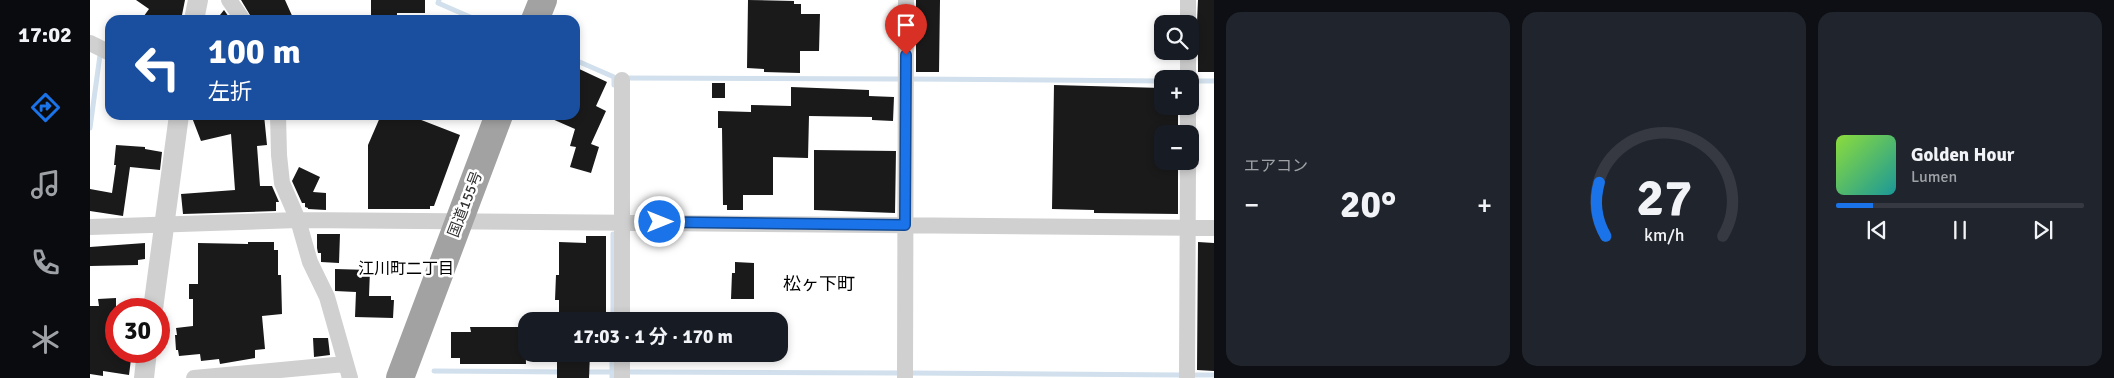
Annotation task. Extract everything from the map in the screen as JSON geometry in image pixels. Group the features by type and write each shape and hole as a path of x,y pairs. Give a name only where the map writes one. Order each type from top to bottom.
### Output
{"highway":[{"path":"537,15 543,0"},
{"name":"国道155号","path":"400,378 497,120"}],"street":[{"path":"195,15 198,0"},
{"path":"229,0 240,15"},
{"path":"905,378 906,0"},
{"path":"1188,0 1188,15"},
{"path":"90,43 105,50"},
{"path":"622,80 622,312"},
{"path":"154,298 178,120"},
{"path":"194,378 348,371 327,297 310,262 298,220 282,183 278,155 278,120"},
{"path":"1187,378 1188,170"},
{"path":"90,227 298,220 1214,228"},
{"path":"622,362 622,378"},
{"path":"144,378 146,363"}],"building":[{"path":"136,0 185,0 182,15 145,15 149,9"},
{"path":"241,0 285,0 292,15 250,15"},
{"path":"371,0 425,0 425,13 371,15"},
{"path":"748,0 794,1 794,4 801,4 801,14 820,14 819,51 800,51 800,73 764,72 764,69 747,68"},
{"path":"916,0 940,0 939,72 916,72"},
{"path":"1198,0 1214,0 1214,72 1199,72 1198,70 1199,15 1197,15"},
{"path":"224,10 228,15 220,15"},
{"path":"580,69 607,82 596,106 606,111 591,144 599,147 591,173 570,167 576,147 570,146 575,129 554,120 580,120"},
{"path":"712,83 725,83 725,98 712,98"},
{"path":"1054,85 1154,88 1154,115 1178,115 1178,125 1154,125 1154,170 1178,170 1178,214 1094,213 1094,210 1052,209"},
{"path":"791,87 869,90 869,96 894,97 893,121 872,120 872,117 809,116 808,158 773,157 773,195 743,195 743,210 727,210 727,205 723,205 722,128 718,128 718,111 751,112 751,105 791,106"},
{"path":"193,120 264,120 267,145 257,146 260,186 272,186 279,202 276,202 276,211 183,214 181,194 235,190 231,134 201,141"},
{"path":"379,120 421,120 460,135 434,206 430,206 430,209 368,209 368,145"},
{"path":"116,145 145,147 145,149 162,152 160,170 130,167 123,216 90,211 90,189 112,193 116,165 114,165"},
{"path":"814,150 896,151 895,213 814,210"},
{"path":"299,167 320,177 313,192 326,193 326,210 308,209 305,207 305,203 302,203 292,181"},
{"path":"317,234 340,234 339,263 321,262 321,253 318,253 317,248"},
{"path":"586,236 606,236 606,312 559,312 559,300 555,300 556,275 559,275 559,242 586,243"},
{"path":"248,242 274,242 274,250 278,250 278,275 281,275 282,314 262,316 265,349 255,350 255,358 220,364 219,359 201,361 200,354 179,356 178,350 176,350 176,328 193,326 193,299 189,299 189,284 198,284 198,243 248,244"},
{"path":"1198,242 1214,243 1214,371 1197,370"},
{"path":"145,243 145,259 138,260 138,265 90,266 90,247"},
{"path":"735,262 754,263 754,299 731,299 732,273 735,273"},
{"path":"335,269 370,270 369,296 391,296 391,300 394,300 393,318 355,317 356,292 335,291"},
{"path":"98,299 105,299 105,363 130,363 129,375 103,371 103,376 90,374 90,306 99,306"},
{"path":"470,327 518,327 518,362 526,362 526,364 460,364 460,358 451,358 451,332 471,332"},
{"path":"313,338 328,338 330,355 314,357"},
{"path":"557,362 590,362 589,378 557,378"}],"waterway":[{"path":"439,0 438,3 466,15"},
{"path":"90,128 100,55"},
{"path":"580,62 614,77 614,85"},
{"path":"627,78 898,79"},
{"path":"910,79 1154,81"},
{"path":"1199,81 1214,81"},
{"path":"613,234 613,312"},
{"path":"612,362 612,378"},
{"path":"434,371 563,372"},
{"path":"584,372 612,372"},
{"path":"626,372 899,373"},
{"path":"909,373 1180,375"},
{"path":"1195,375 1214,375"}],"district":[{"name":"江川町二丁目","path":"406,268"},
{"name":"松ヶ下町","path":"819,284"}],"route":[{"path":"660,222 905,225 906,55"}]}
